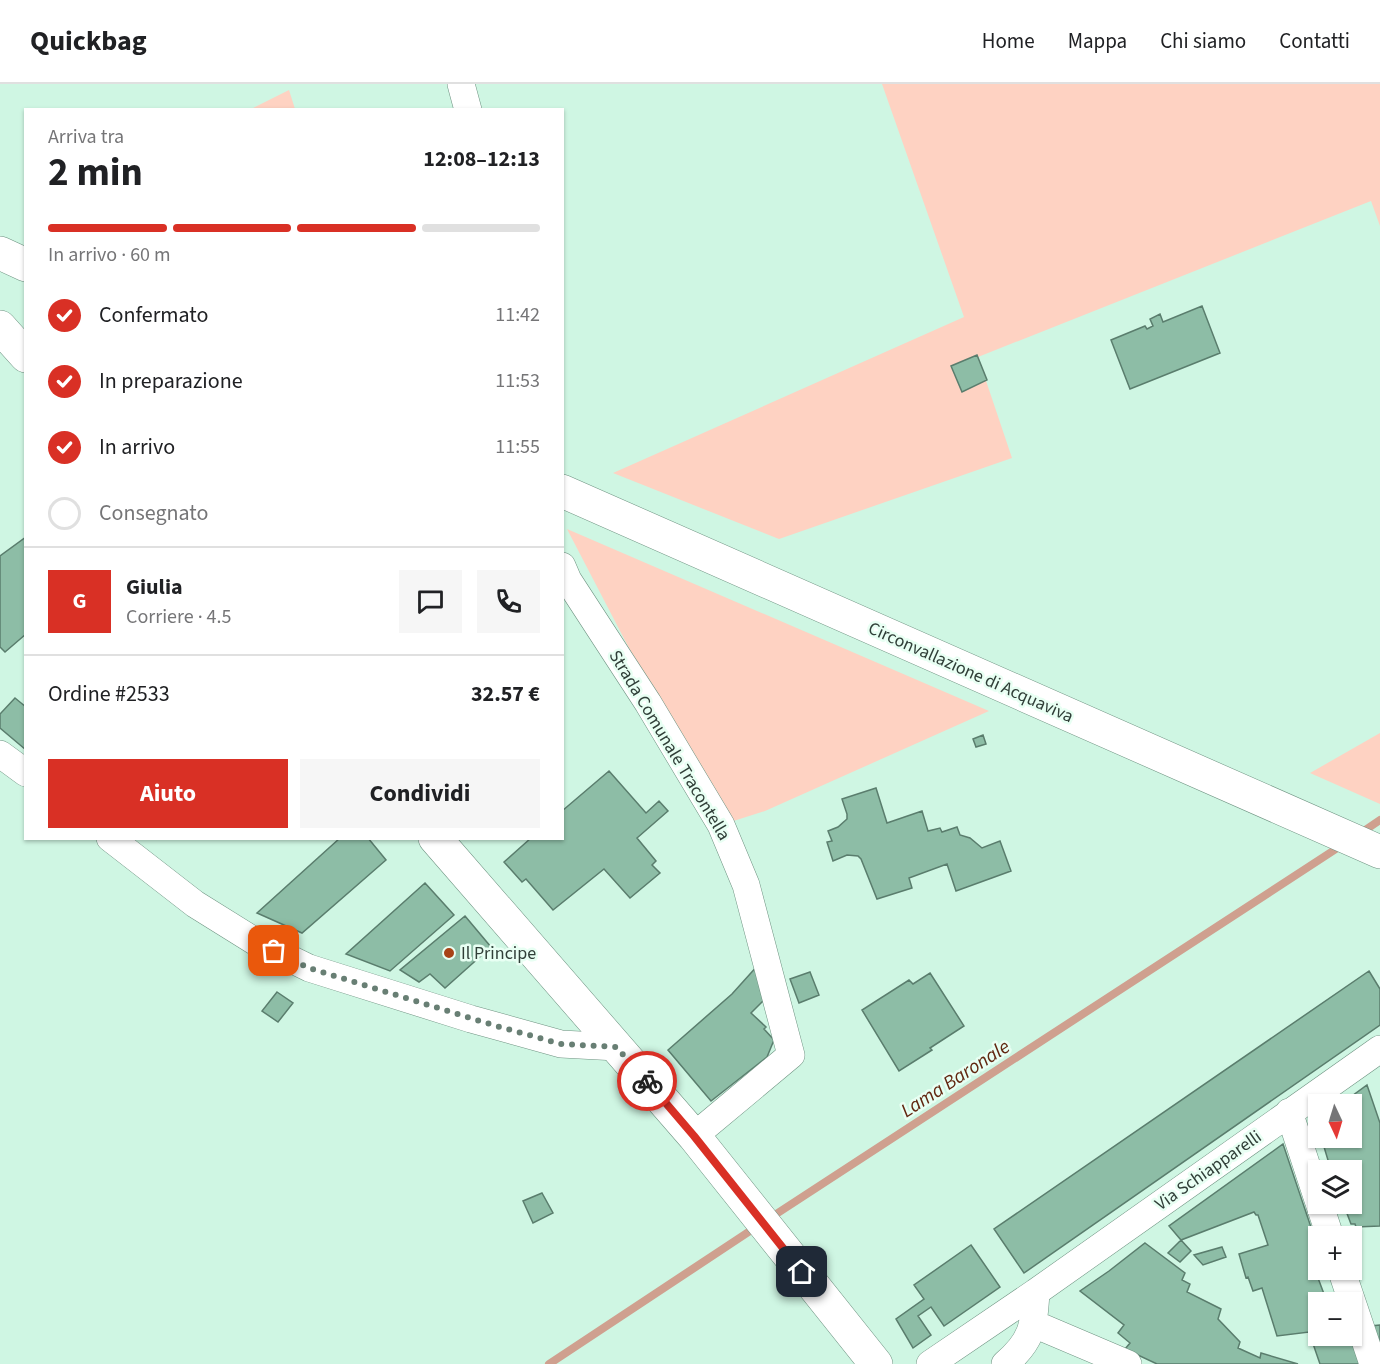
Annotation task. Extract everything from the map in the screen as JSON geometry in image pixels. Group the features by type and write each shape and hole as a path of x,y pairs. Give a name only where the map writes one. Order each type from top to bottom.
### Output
{"main road":[{"path":"0,253 24,264"},
{"path":"0,327 24,354"},
{"name":"Circonvallazione di Acquaviva","path":"564,492 1375,850"},
{"path":"437,840 694,1136 876,1364"}],"street":[{"path":"461,84 467,108"},
{"name":"Strada Comunale Tracontella","path":"564,571 648,703 721,825 746,885 791,1055 694,1136"},
{"path":"0,754 24,772"},
{"path":"113,840 195,904 256,942 309,968 471,1019 561,1044 616,1047"},
{"name":"Via Schiapparelli","path":"930,1364 1036,1292 1380,1049"},
{"path":"1289,1112 1308,1169"},
{"path":"1345,1280 1373,1364"},
{"path":"1005,1364 1020,1351 1034,1324 1036,1292"},
{"path":"1034,1324 1128,1364"}],"shaded area":[{"path":"882,84 1380,84 1380,226 1371,201 978,357 1012,458 779,539 613,473 964,317"},
{"path":"289,90 295,108 253,108"},
{"path":"567,529 989,711 765,811 721,825"},
{"path":"1380,733 1380,804 1310,773"}],"building":[{"path":"1202,306 1220,353 1130,389 1111,340 1145,326 1147,329 1153,326 1150,319 1160,314 1163,322"},
{"path":"977,355 987,380 962,392 951,366"},
{"path":"24,538 24,636 5,652 0,647 0,556"},
{"path":"15,698 24,705 24,748 0,728 0,714"},
{"path":"983,735 986,744 976,747 973,739"},
{"path":"609,771 646,813 659,801 668,811 637,838 656,861 652,865 660,873 630,898 604,869 553,910 526,879 522,882 504,862 529,840 564,840 564,809"},
{"path":"876,788 887,823 922,811 928,831 940,828 942,832 957,827 960,835 970,838 982,848 1000,841 1011,871 956,891 947,864 909,878 912,888 877,899 861,859 858,856 847,855 833,861 827,842 832,841 828,831 838,827 847,819 842,799"},
{"path":"338,840 370,840 386,860 302,933 257,913"},
{"path":"425,883 454,915 390,971 346,954"},
{"path":"465,916 491,947 445,988 430,974 419,982 400,970"},
{"path":"759,964 768,996 751,1013 766,1027 764,1029 774,1040 767,1057 711,1101 668,1050 732,994"},
{"path":"1369,971 1380,989 1380,1025 1024,1273 994,1229"},
{"path":"810,972 819,995 799,1003 790,979"},
{"path":"930,973 964,1026 899,1071 862,1010 909,980 913,984"},
{"path":"277,992 293,1003 278,1022 262,1011"},
{"path":"1367,1085 1380,1123 1380,1226 1356,1226 1351,1224 1347,1214 1362,1214 1362,1160 1328,1160 1324,1148 1362,1148 1362,1094 1355,1094"},
{"path":"1283,1144 1311,1226 1308,1226 1308,1280 1319,1280 1323,1292 1308,1292 1308,1332 1277,1336 1262,1288 1253,1291 1248,1277 1246,1278 1239,1254 1268,1245 1258,1215 1254,1212 1181,1240 1169,1226"},
{"path":"542,1193 553,1213 533,1223 523,1201"},
{"path":"1181,1240 1191,1251 1180,1262 1168,1253"},
{"path":"1145,1243 1185,1273 1182,1280 1190,1284 1187,1292 1221,1309 1218,1319 1240,1342 1238,1348 1260,1358 1261,1353 1298,1364 1157,1364 1125,1349 1130,1343 1118,1333 1124,1325 1080,1291"},
{"path":"971,1245 1000,1287 944,1326 931,1307 918,1316 931,1335 913,1348 896,1319 924,1299 914,1285"},
{"path":"1222,1247 1226,1257 1203,1265 1194,1255"},
{"path":"1380,1325 1380,1354 1371,1326"},
{"path":"1314,1346 1356,1346 1363,1364 1320,1364"}],"waterway":[{"name":"Lama Baronale","path":"1358,835 1380,820"},
{"name":"Lama Baronale","path":"767,1220 1342,845"},
{"name":"Lama Baronale","path":"549,1364 756,1227"}],"way so far":[{"path":"274,951 309,968 471,1019 561,1044 616,1047 647,1081"}],"place":[{"name":"Il Principe","path":"449,953"}],"route":[{"path":"647,1081 694,1136 802,1272"}]}
